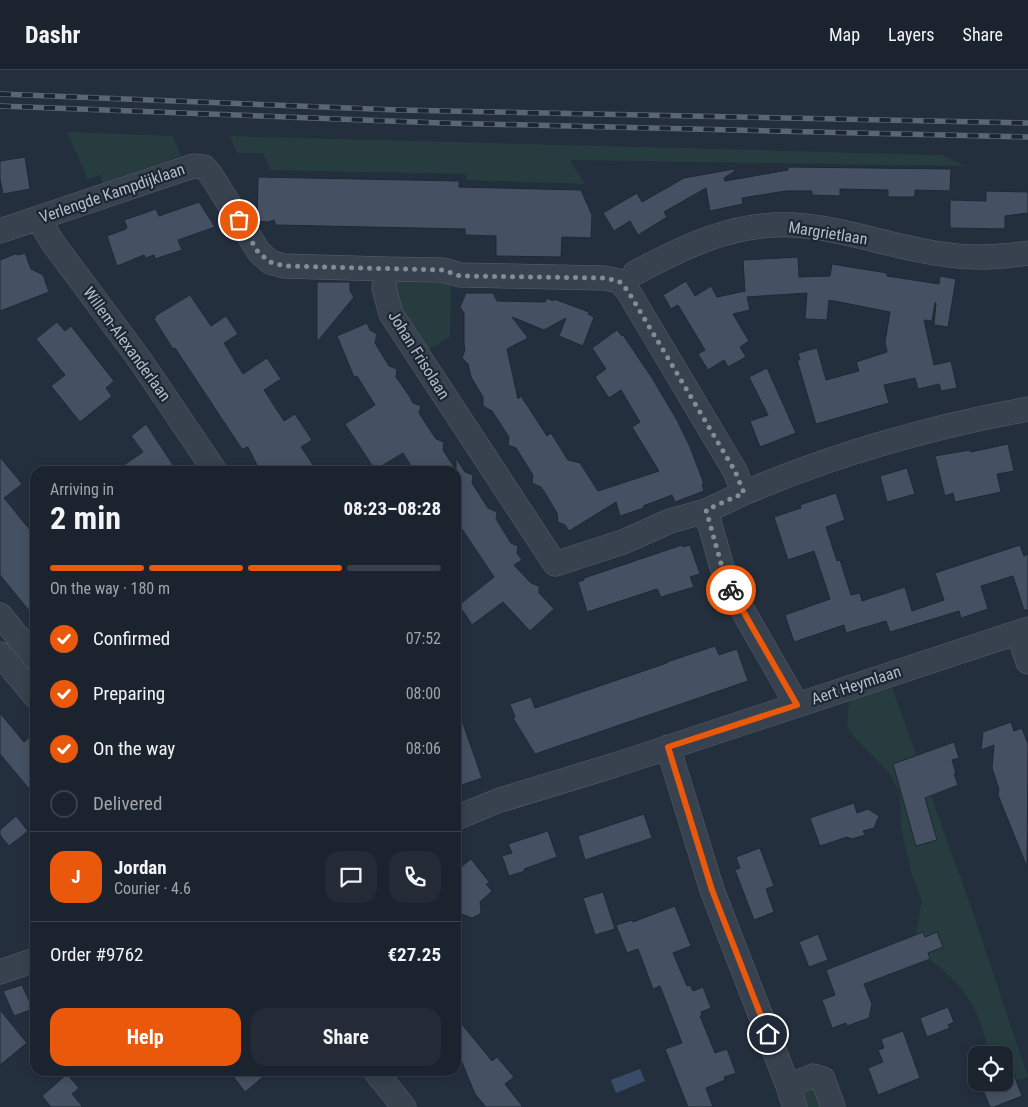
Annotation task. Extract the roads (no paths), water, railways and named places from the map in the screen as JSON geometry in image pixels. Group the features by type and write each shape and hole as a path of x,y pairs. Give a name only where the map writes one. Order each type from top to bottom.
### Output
{"street":[{"name":"Verlengde Kampdijklaan","path":"0,231 193,166 204,168 211,175 258,252 270,262 284,266 386,269"},
{"name":"Willem-Alexanderlaan","path":"38,218 53,243 140,360 212,466"},
{"name":"Margrietlaan","path":"635,273 702,240 725,232 768,225 791,225 827,229 948,255 978,258 1028,254"},
{"path":"386,269 443,270 460,276 604,278 619,281 628,291 735,471 744,493 858,451 900,438 1028,409"},
{"name":"Johan Frisolaan","path":"386,269 384,288 391,314 555,564 623,542 670,521 706,510 744,493"},
{"path":"706,510 726,581 797,705"},
{"path":"0,615 30,652"},
{"path":"1023,630 1028,662"},
{"name":"Aert Heymlaan","path":"461,816 500,800 668,747 1023,630"},
{"path":"0,654 30,690"},
{"path":"668,747 712,890 791,1096 813,1076 823,1079 833,1107"},
{"path":"0,972 30,962"},
{"path":"379,1076 404,1107"}],"water":[{"path":"640,1069 645,1081 616,1093 611,1080"}],"railway":[{"path":"0,94 398,110 1028,123"},
{"path":"0,106 441,123 1028,137"}]}
